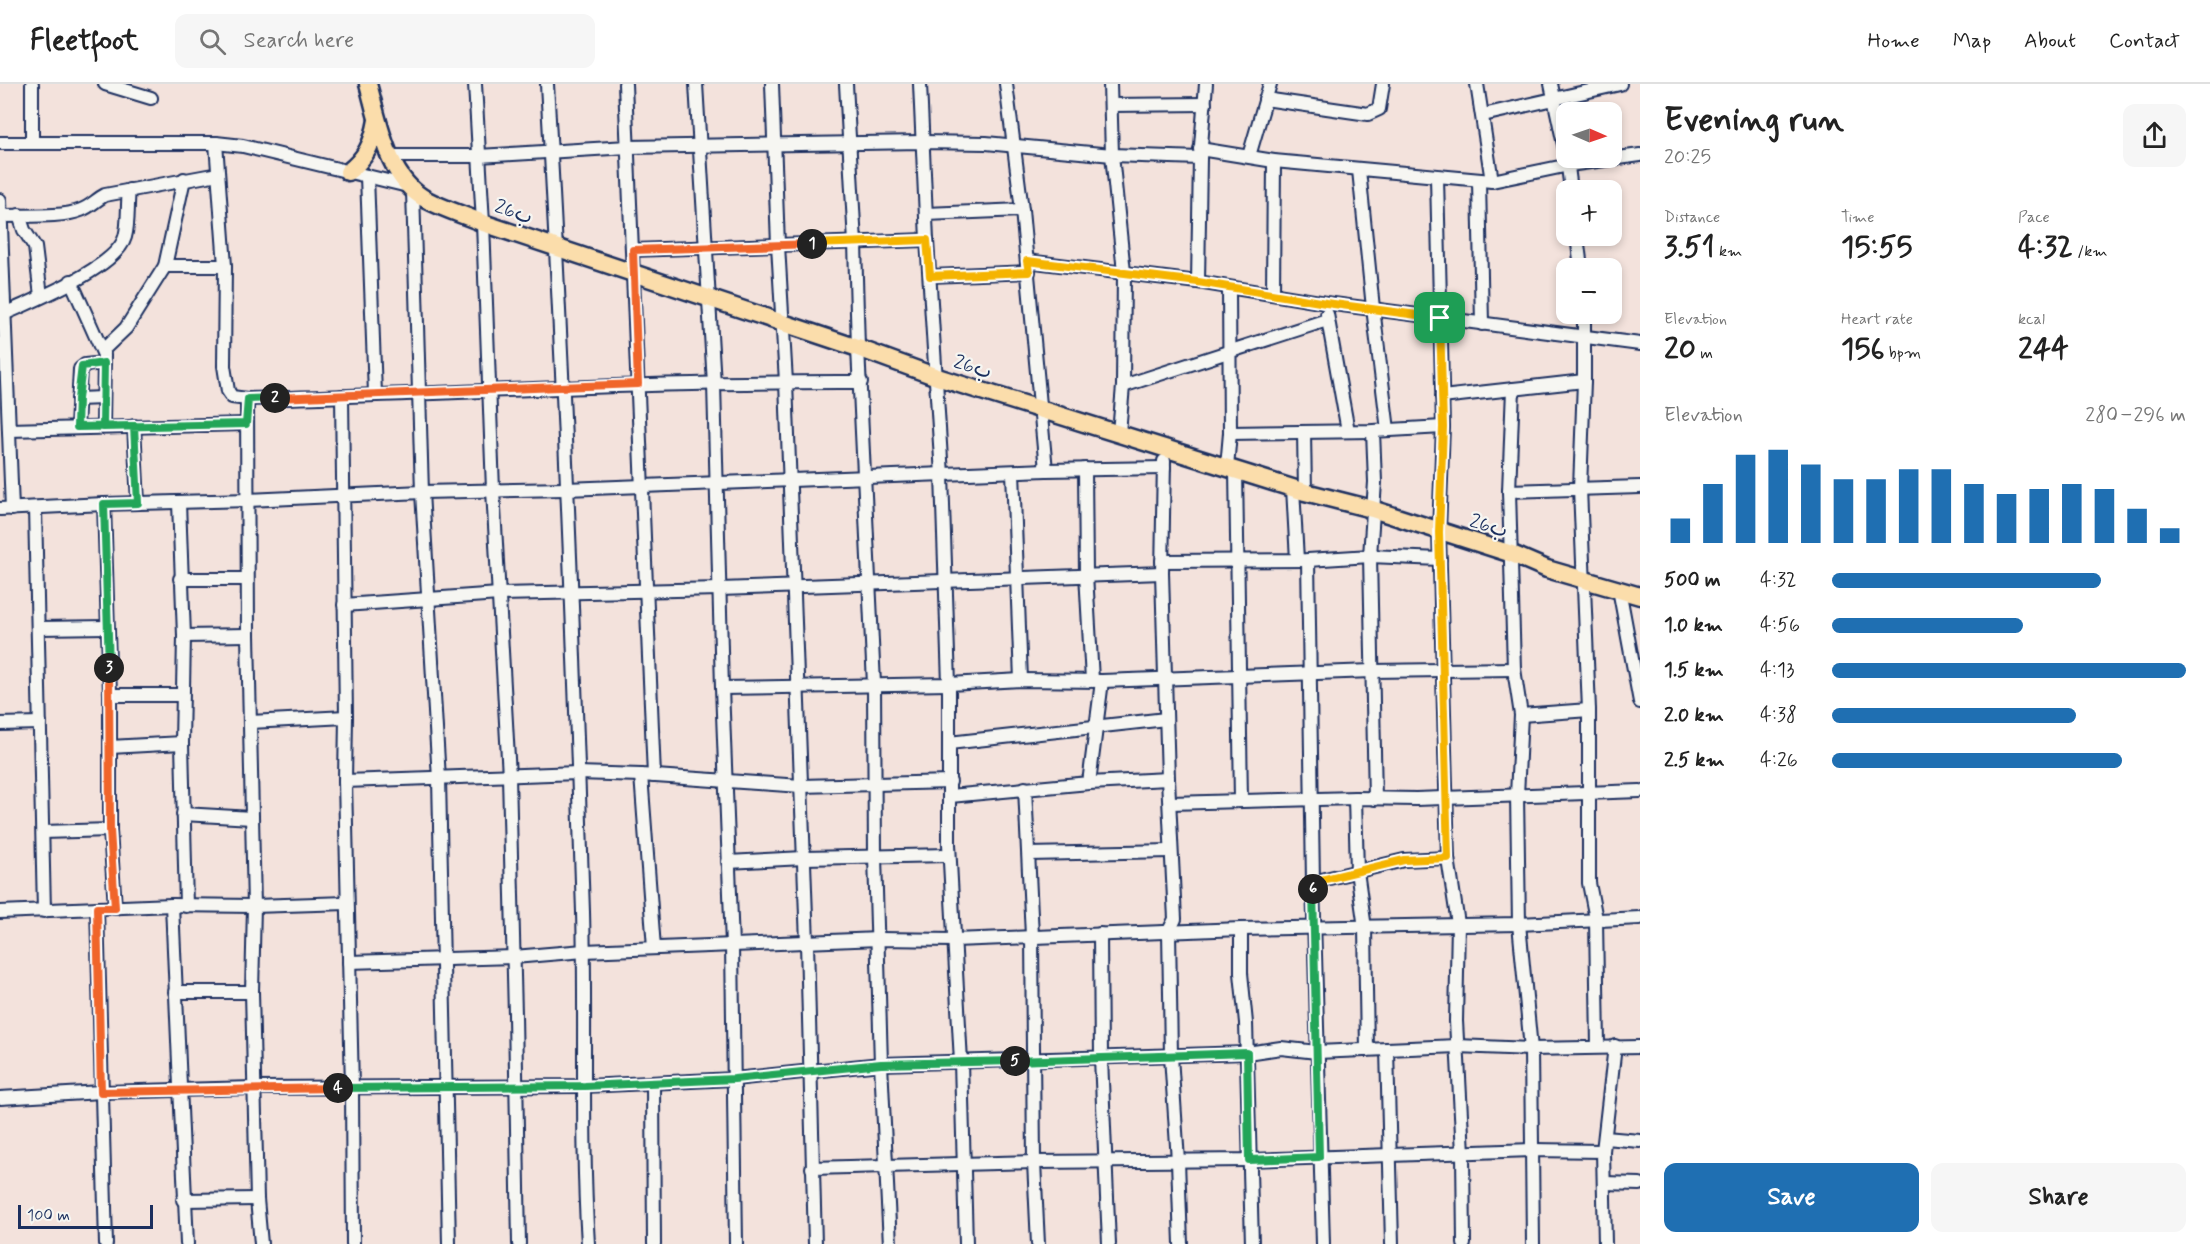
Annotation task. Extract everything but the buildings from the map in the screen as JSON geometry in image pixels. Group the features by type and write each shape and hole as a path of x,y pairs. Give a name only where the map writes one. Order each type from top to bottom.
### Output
{"highway":[{"path":"368,84 390,156 411,189"},
{"path":"348,172 363,160 367,153 377,119"},
{"name":"26ب","path":"411,189 427,200 483,223 858,348 937,377 1299,490 1372,509 1512,554 1547,569 1640,596"}],"street":[{"path":"32,84 32,143"},
{"path":"105,84 152,98"},
{"path":"475,84 483,223 488,392 509,776 519,1244"},
{"path":"547,84 572,593 584,951 584,1144 588,1244"},
{"path":"625,84 646,591 647,776 654,948"},
{"path":"696,84 714,384 715,484 732,945 736,1244"},
{"path":"772,84 804,858 815,1244"},
{"path":"846,84 874,684 875,856 881,1064 890,1244"},
{"path":"920,84 942,475 949,684 950,855 961,1062 966,1244"},
{"path":"1006,84 1028,267 1046,470"},
{"path":"1110,84 1112,155 1124,272 1123,386 1119,433"},
{"path":"1198,282 1200,154 1206,84"},
{"path":"1249,156 1270,84"},
{"path":"1266,99 1368,114 1379,109 1383,84"},
{"path":"1477,84 1483,115 1486,181 1482,324"},
{"path":"1551,84 1556,112"},
{"path":"1483,115 1620,84"},
{"path":"1111,105 1204,104"},
{"path":"0,143 216,143 253,148 411,189 427,600 439,779 449,1244"},
{"path":"216,143 224,226 224,366 228,391 232,397 248,399 488,392 638,384 861,382"},
{"path":"390,156 478,156 627,147 986,143 1112,155 1249,156 1359,171 1486,181 1556,162"},
{"path":"1622,156 1640,155"},
{"path":"1273,294 1274,161"},
{"path":"1359,171 1372,308 1388,430"},
{"path":"1,221 19,215 73,213 85,209 105,195 218,174"},
{"path":"368,176 375,394"},
{"path":"1437,177 1443,427 1439,532 1448,858 1458,924 1456,1021 1463,1153 1464,1244"},
{"path":"77,427 82,366 104,356 126,328 165,266 184,179"},
{"path":"4,314 98,267 113,256 125,237 129,190"},
{"path":"0,200 4,377 9,430 6,509 422,492 789,482 1046,470 1164,468"},
{"path":"926,214 1022,210"},
{"path":"19,215 24,230 34,247 41,296"},
{"path":"633,250 927,240"},
{"path":"165,266 225,266"},
{"path":"930,276 1028,267 1124,272 1326,303 1640,344"},
{"path":"71,281 104,356 103,427"},
{"path":"1229,288 1230,433 1237,560 1241,801"},
{"path":"1326,303 1327,320 1348,431"},
{"path":"1123,386 1327,320"},
{"path":"1584,324 1580,488 1589,710 1589,883 1596,919 1598,1046"},
{"path":"1442,397 1584,381"},
{"path":"1514,389 1509,491 1514,669 1521,715 1517,795 1518,924 1531,1049 1533,1244"},
{"path":"342,396 345,781 353,1244"},
{"path":"78,399 103,399"},
{"path":"248,399 246,424 247,579 254,906 252,992 257,1199 261,1244"},
{"path":"9,430 246,424"},
{"path":"134,426 138,503"},
{"path":"1230,433 1373,431 1443,427"},
{"path":"1373,431 1375,482 1370,556 1375,799"},
{"path":"1304,432 1299,490 1309,675 1319,1157 1323,1244"},
{"path":"1165,448 1162,567 1168,779 1175,919 1169,931 1171,1056 1181,1244"},
{"path":"1085,469 1086,574 1097,681 1096,727 1089,783"},
{"path":"1013,472 1021,680"},
{"path":"1509,491 1640,487"},
{"path":"178,502 183,636 182,743 186,906"},
{"path":"104,504 106,627 110,695 110,830 115,908"},
{"path":"35,508 44,911"},
{"path":"344,605 499,594 720,589 1016,578 1237,560 1302,560 1370,556 1440,559"},
{"path":"180,579 247,579"},
{"path":"1619,589 1640,702"},
{"path":"39,628 106,627"},
{"path":"183,636 248,634"},
{"path":"722,688 949,684 1021,680 1097,681 1372,671 1514,669"},
{"path":"110,695 182,694"},
{"path":"1521,715 1589,710"},
{"path":"250,722 346,717"},
{"path":"950,743 1166,719"},
{"path":"0,724 40,723"},
{"path":"110,747 182,743"},
{"path":"345,781 578,773 801,786 950,782"},
{"path":"950,796 1089,783 1168,779"},
{"path":"1025,788 1032,936 1032,1061 1038,1244"},
{"path":"1170,803 1640,791"},
{"path":"1355,798 1357,871 1365,928 1368,1050"},
{"path":"183,814 252,818"},
{"path":"43,832 110,830"},
{"path":"1029,854 1171,851"},
{"path":"728,862 950,855"},
{"path":"1313,882 1404,860 1448,858"},
{"path":"0,912 172,905 254,906 347,903"},
{"path":"172,905 183,1200 187,1244"},
{"path":"97,908 106,1244"},
{"path":"349,962 514,957 584,951 879,939 954,940 1169,931 1518,924 1640,918"},
{"path":"1241,929 1252,1244"},
{"path":"1100,934 1101,1058 1109,1244"},
{"path":"175,992 252,992"},
{"path":"0,1098 101,1092 254,1088 447,1089 585,1086 734,1079 881,1064 1247,1053 1281,1048 1317,1052 1457,1046 1531,1049 1640,1047"},
{"path":"1605,1244 1604,1144 1615,1046"},
{"path":"1388,1049 1392,1244"},
{"path":"653,1083 654,1244"},
{"path":"812,1168 1034,1162 1249,1160 1532,1150 1640,1141"},
{"path":"1604,1183 1640,1184"},
{"path":"183,1200 257,1199"}],"route":[{"path":"1440,318 1326,303 1198,282 1027,261 1029,272 930,276 927,240 705,246 633,250 638,384 488,392 248,399 246,424 134,426 103,427 104,363 85,364 80,369 77,427 103,427 134,426 138,503 104,504 106,627 110,695 110,830 115,908 97,908 101,1092 254,1088 447,1089 585,1086 734,1079 881,1064 1247,1053 1249,1160 1319,1157 1313,882 1404,860 1448,858 1439,532 1443,427 1440,318"}]}
